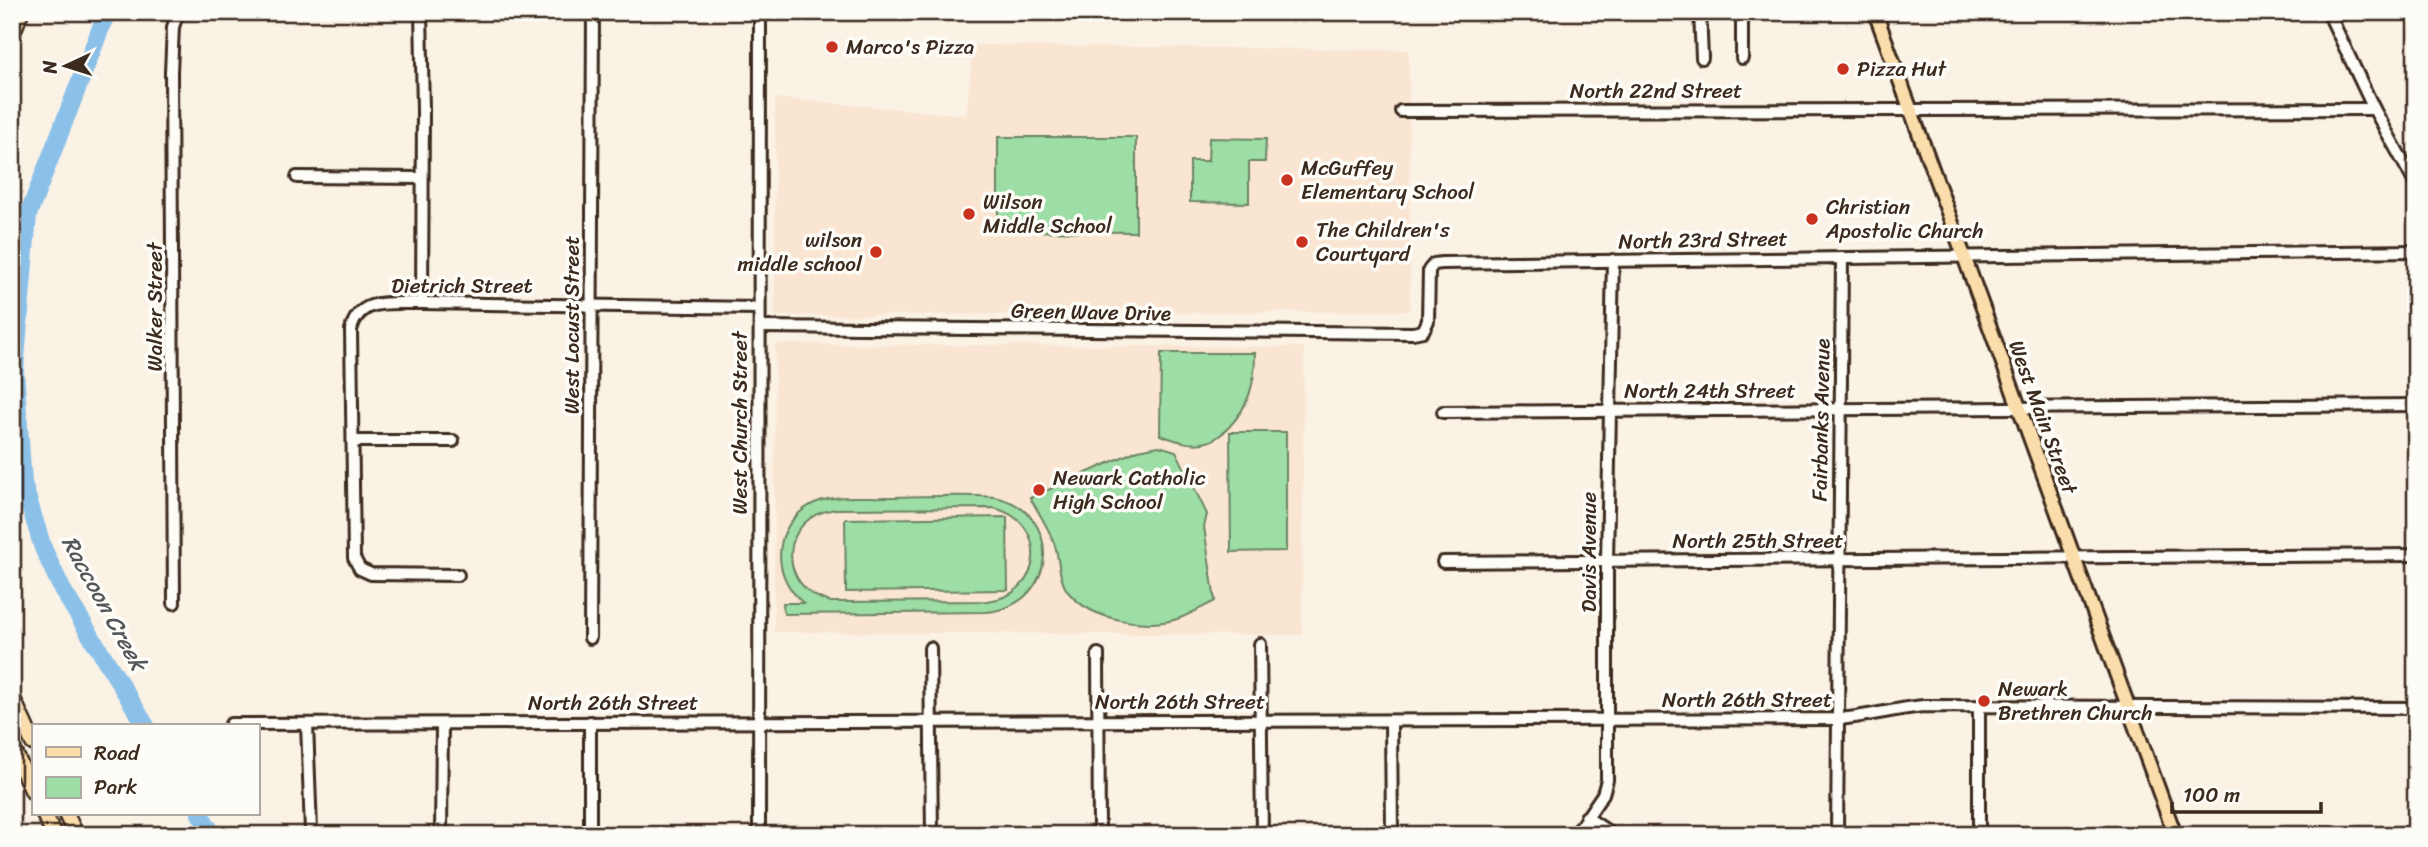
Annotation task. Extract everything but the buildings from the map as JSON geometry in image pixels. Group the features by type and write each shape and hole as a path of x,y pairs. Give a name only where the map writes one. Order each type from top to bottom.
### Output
{"highway":[{"path":"12,34 21,12"},
{"path":"12,697 32,741"},
{"path":"12,747 32,790"},
{"path":"45,816 54,835"},
{"path":"67,816 76,835"}],"main road":[{"name":"West Main Street","path":"1875,12 2175,835"}],"street":[{"name":"Walker Street","path":"174,603 175,386 171,72 173,27 178,12"},
{"path":"421,12 422,303"},
{"name":"West Locust Street","path":"590,638 593,12"},
{"name":"West Church Street","path":"759,835 760,12"},
{"path":"1700,12 1702,58"},
{"path":"1742,12 1742,58"},
{"path":"2328,12 2374,109 2416,185"},
{"name":"North 22nd Street","path":"1401,111 2374,109"},
{"path":"297,177 422,178"},
{"name":"North 23rd Street","path":"1423,331 1428,321 1429,270 1434,264 1442,262 2416,251"},
{"name":"Fairbanks Avenue","path":"1837,835 1842,258"},
{"name":"Davis Avenue","path":"1575,835 1603,794 1607,780 1607,561 1613,260"},
{"name":"Dietrich Street","path":"458,575 371,573 364,572 358,566 353,551 351,342 354,318 365,306 422,303 760,308"},
{"name":"Green Wave Drive","path":"760,327 1275,334 1423,331"},
{"name":"North 24th Street","path":"1443,412 2416,405"},
{"path":"353,441 453,441"},
{"name":"North 25th Street","path":"1443,562 2416,555"},
{"path":"1260,644 1262,835"},
{"path":"930,648 932,835"},
{"path":"1098,654 1099,835"},
{"name":"North 26th Street","path":"230,724 1837,719 1858,718 1894,709 1923,706 2416,708"},
{"path":"1979,706 1979,835"},
{"path":"1391,721 1392,835"},
{"path":"590,722 590,835"},
{"path":"307,724 311,831"},
{"path":"441,835 442,725"},
{"path":"1586,817 1613,835"}],"shaded area":[{"path":"973,45 1409,50 1410,311 775,316 775,98 966,115"},
{"name":"Newark Catholic High School","path":"775,344 1304,347 1302,635 774,632"}],"green space":[{"path":"998,137 1136,137 1136,232 998,231"},
{"path":"1209,138 1266,139 1265,162 1249,162 1249,203 1190,202 1190,161 1208,161"},
{"path":"1161,353 1255,353 1254,374 1246,402 1236,419 1216,438 1196,444 1160,435"},
{"path":"1230,432 1286,432 1286,551 1231,552"},
{"path":"1159,446 1176,451 1207,514 1204,527 1215,601 1180,618 1167,621 1137,622 1105,616 1079,602 1065,588 1053,540 1030,498 1138,450"},
{"path":"843,497 995,497 1018,506 1033,520 1042,538 1044,558 1039,576 1028,593 1011,606 987,612 784,614 783,603 803,603 792,591 782,570 780,553 783,538 793,519 810,505","holes":["993,508 1011,515 1024,527 1031,541 1033,557 1029,573 1020,586 1006,596 987,601 831,602 813,594 800,583 793,568 791,552 795,537 804,524 818,514 837,509"]},
{"path":"1007,517 1008,590 846,592 845,519"}],"waterway":[{"name":"Raccoon Creek","path":"107,12 28,215 15,371 23,483 43,548 62,589 145,724"},
{"name":"Raccoon Creek","path":"201,816 213,835"}],"place":[{"name":"Marco's Pizza","path":"832,47"},
{"name":"Pizza Hut","path":"1843,69"},
{"name":"McGuffey Elementary School","path":"1287,180"},
{"name":"Wilson Middle School","path":"969,214"},
{"name":"Christian Apostolic Church","path":"1812,219"},
{"name":"The Children's Courtyard","path":"1302,242"},
{"name":"wilson middle school","path":"876,252"},
{"name":"Newark Catholic High School","path":"1039,490"},
{"name":"Newark Brethren Church","path":"1984,701"}]}
